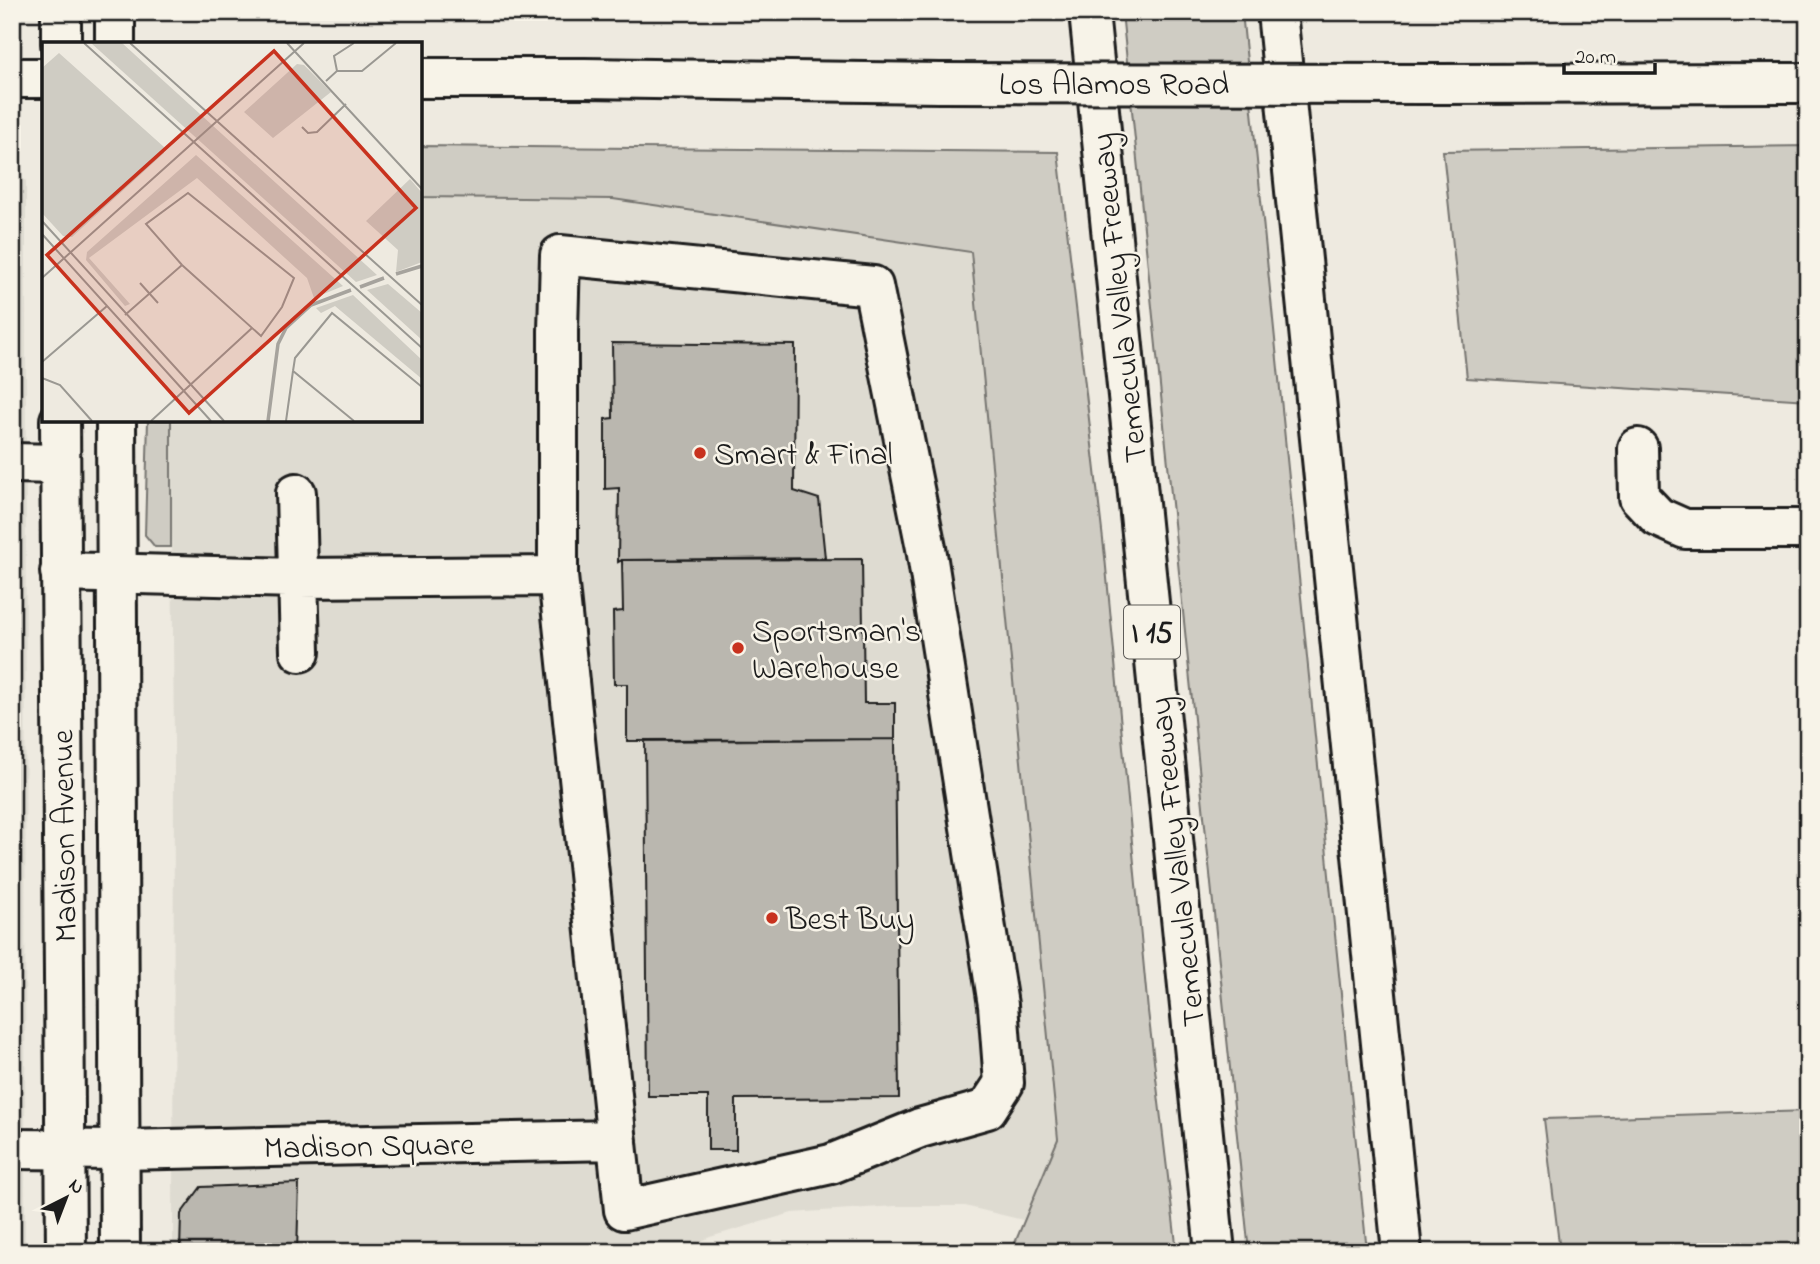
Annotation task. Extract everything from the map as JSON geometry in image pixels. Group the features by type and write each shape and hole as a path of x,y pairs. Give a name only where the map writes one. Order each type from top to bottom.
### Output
{"main road":[{"path":"61,12 61,42"},
{"path":"115,12 116,42"},
{"name":"Temecula Valley Freeway","path":"1089,12 1215,1252"},
{"path":"1277,12 1402,1252"},
{"path":"12,78 42,78"},
{"name":"Los Alamos Road","path":"422,78 940,83 1808,83"},
{"path":"560,255 873,286 928,561 998,1005 1004,1083 987,1110 920,1128 831,1164 624,1210 558,576 560,255"},
{"name":"Madison Avenue","path":"60,422 66,1252"},
{"name":"Madison Avenue","path":"116,422 120,1252"},
{"path":"1638,448 1639,497 1658,517 1685,528 1808,529"},
{"path":"12,463 60,464"},
{"path":"296,493 300,652"},
{"path":"60,572 298,578 558,576"},
{"name":"Madison Square","path":"12,1149 120,1150 617,1140"}],"shaded area":[{"path":"181,12 346,12 200,18 186,17"},
{"path":"1122,12 1242,12 1367,1252 1249,1252"},
{"path":"422,146 1058,152 1105,557 1148,1011 1177,1252 1012,1250 1058,1139 971,252 613,199 422,197"},
{"path":"1808,146 1808,400 1467,378 1443,151"},
{"path":"12,169 26,181 25,1252 12,1252"},
{"path":"422,197 613,199 971,252 1058,1139 1023,1220 965,1206 895,1206 792,1213 710,1237 679,1252 173,1252 174,744 171,422 422,422"},
{"path":"148,422 171,422 171,547 155,547 145,535"},
{"path":"1808,1111 1808,1252 1560,1252 1544,1119"}],"building":[{"name":"Smart & Final","path":"612,343 795,345 794,491 819,499 825,558 618,562 619,488 605,489 605,419 613,418"},
{"name":"Sportsman's Warehouse","path":"862,559 864,703 895,703 895,739 627,741 627,684 614,684 613,612 623,611 622,560"},
{"name":"Best Buy","path":"895,739 899,1098 736,1099 736,1150 708,1150 708,1096 648,1096 645,740"},
{"path":"299,1183 297,1252 180,1252 181,1214 201,1187"}],"place":[{"name":"Smart & Final","path":"700,453"},
{"name":"Sportsman's Warehouse","path":"738,648"},
{"name":"Best Buy","path":"772,918"}]}
